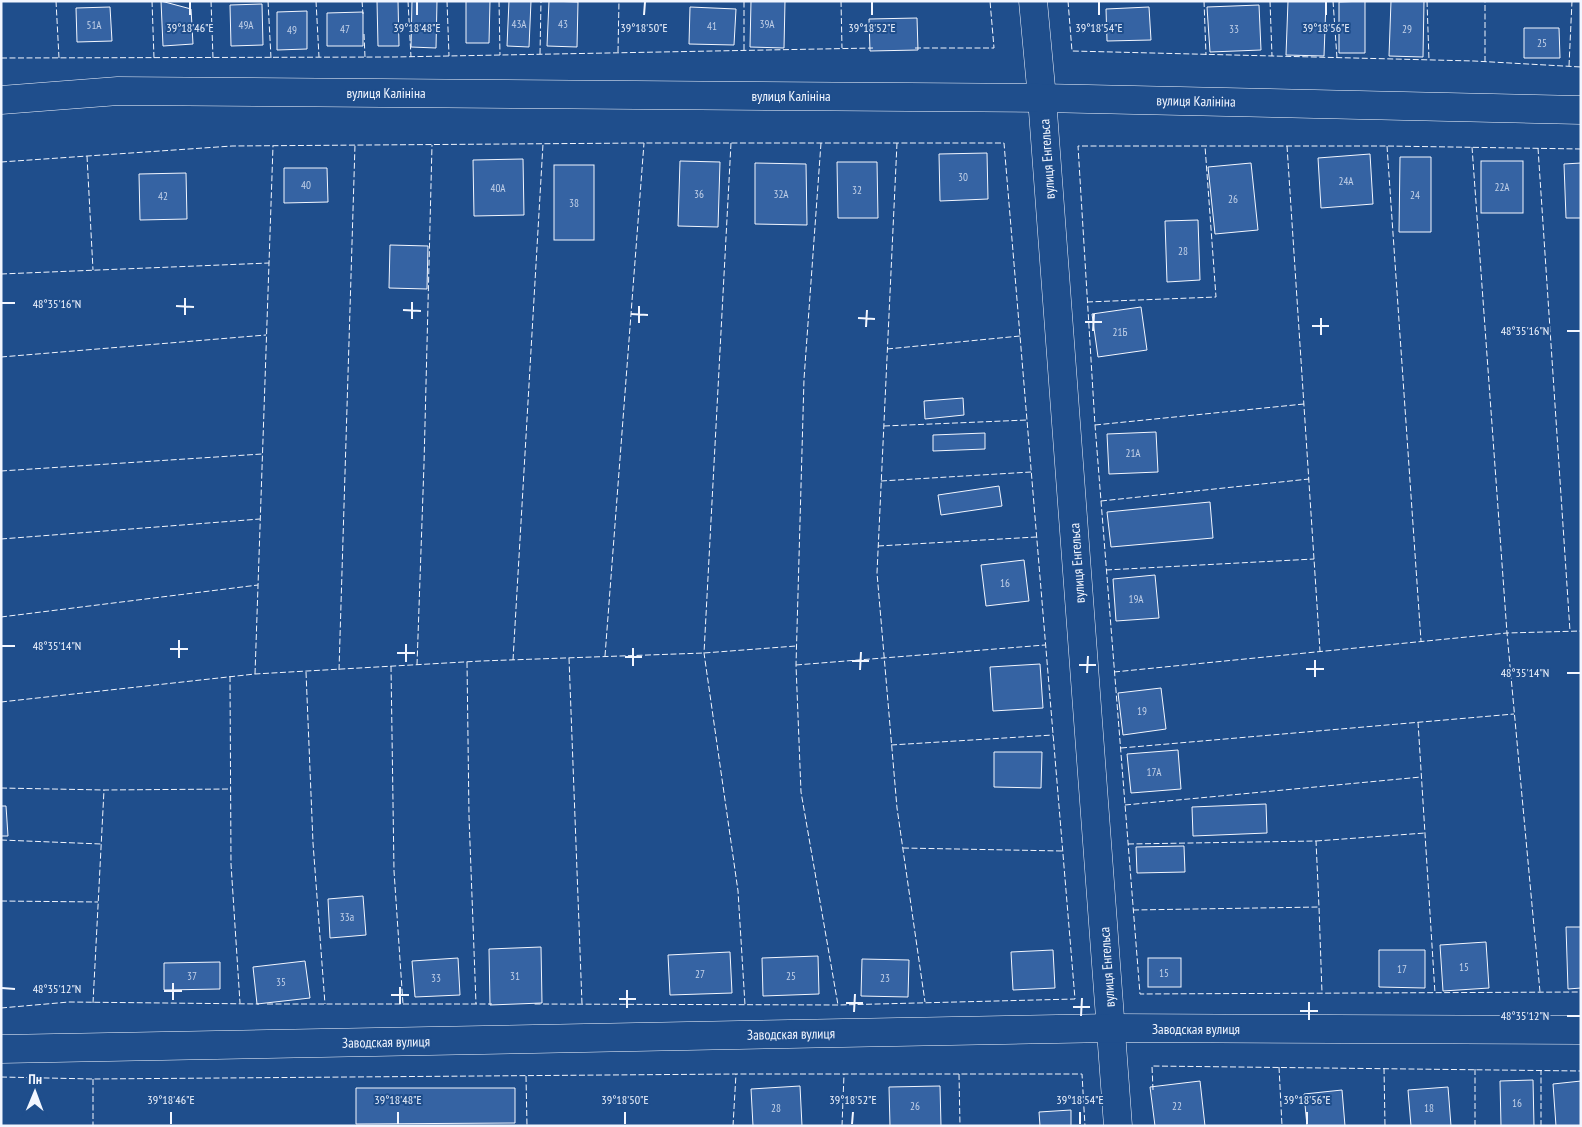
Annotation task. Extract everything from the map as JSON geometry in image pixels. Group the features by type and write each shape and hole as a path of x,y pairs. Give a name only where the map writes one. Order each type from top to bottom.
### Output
{"street":[{"name":"вулиця Енгельса","path":"1033,1 1042,98 1118,1126"},
{"name":"вулиця Калініна","path":"1,100 118,91 1042,98 1581,110"},
{"name":"Заводская вулиця","path":"1,1049 1112,1028 1581,1030"}],"building":[{"path":"161,1 191,9 193,44 163,46"},
{"path":"377,1 398,1 399,46 378,46"},
{"path":"412,1 437,1 436,48 411,47"},
{"path":"466,1 490,1 489,43 466,43"},
{"path":"509,1 531,1 529,47 507,46"},
{"path":"549,1 578,2 577,47 547,46"},
{"path":"751,1 785,1 784,48 750,47"},
{"path":"1288,1 1326,1 1324,56 1286,55"},
{"path":"1365,1 1365,53 1339,53 1339,2"},
{"path":"1391,1 1424,1 1423,57 1389,56"},
{"path":"262,4 263,45 231,46 230,5"},
{"path":"1259,5 1261,50 1210,52 1207,7"},
{"path":"110,7 112,41 77,42 76,8"},
{"path":"690,7 736,9 734,45 689,44"},
{"path":"1149,7 1151,40 1107,41 1106,9"},
{"path":"307,11 307,49 277,50 277,12"},
{"path":"363,12 363,46 327,46 327,13"},
{"path":"917,18 918,50 870,51 869,19"},
{"path":"1524,28 1559,28 1560,58 1524,58"},
{"path":"987,153 988,199 940,201 939,154"},
{"path":"1370,154 1373,204 1321,208 1318,158"},
{"path":"1400,157 1431,157 1431,232 1399,232"},
{"path":"523,159 524,215 474,216 473,160"},
{"path":"680,161 720,162 718,227 678,226"},
{"path":"1481,161 1523,161 1523,213 1481,213"},
{"path":"837,162 877,162 878,218 838,218"},
{"path":"755,163 806,164 807,225 755,224"},
{"path":"1251,163 1258,230 1215,234 1208,167"},
{"path":"1581,163 1581,218 1566,218 1564,164"},
{"path":"554,165 594,165 594,240 554,240"},
{"path":"284,168 327,168 328,202 284,203"},
{"path":"186,173 187,219 140,220 139,174"},
{"path":"1198,220 1200,280 1167,282 1165,221"},
{"path":"390,245 428,246 427,289 389,288"},
{"path":"1141,307 1147,350 1098,357 1092,314"},
{"path":"963,398 964,415 925,419 924,401"},
{"path":"1156,432 1158,472 1109,474 1107,434"},
{"path":"985,433 985,449 933,451 933,435"},
{"path":"999,486 1002,506 941,515 938,495"},
{"path":"1210,502 1213,538 1111,547 1107,512"},
{"path":"1024,560 1029,601 986,606 981,565"},
{"path":"1155,575 1159,618 1116,621 1113,579"},
{"path":"1040,664 1043,708 993,711 990,667"},
{"path":"1161,688 1166,729 1123,735 1118,693"},
{"path":"1178,750 1181,789 1131,793 1127,754"},
{"path":"994,752 1042,752 1041,788 994,787"},
{"path":"1266,804 1267,833 1193,836 1192,807"},
{"path":"1,806 6,806 8,836 1,836"},
{"path":"1184,846 1185,872 1137,873 1136,847"},
{"path":"363,896 366,935 330,938 328,899"},
{"path":"1566,927 1581,927 1581,988 1568,989"},
{"path":"1486,942 1489,988 1443,991 1440,945"},
{"path":"541,947 542,1003 490,1005 489,949"},
{"path":"1053,950 1055,988 1013,990 1011,952"},
{"path":"1379,950 1425,950 1425,988 1379,987"},
{"path":"730,952 732,993 670,995 668,955"},
{"path":"818,956 819,994 763,996 762,958"},
{"path":"458,958 460,995 415,997 412,961"},
{"path":"1148,958 1181,958 1181,987 1148,987"},
{"path":"862,959 909,960 908,997 861,996"},
{"path":"305,961 310,998 257,1004 253,967"},
{"path":"220,962 220,989 164,990 164,963"},
{"path":"1533,1080 1534,1126 1501,1126 1500,1081"},
{"path":"1200,1081 1205,1126 1155,1126 1150,1087"},
{"path":"1581,1081 1581,1126 1556,1126 1553,1084"},
{"path":"800,1086 802,1126 753,1126 751,1089"},
{"path":"940,1086 941,1126 890,1126 889,1087"},
{"path":"1448,1087 1451,1126 1411,1126 1408,1090"},
{"path":"356,1088 515,1088 515,1123 356,1124"},
{"path":"1342,1090 1345,1126 1307,1126 1304,1094"},
{"path":"1071,1110 1071,1126 1040,1126 1039,1112"}],"fence":[{"path":"56,1 59,58"},
{"path":"152,1 154,58"},
{"path":"211,1 213,58"},
{"path":"268,1 271,58"},
{"path":"316,1 319,57"},
{"path":"362,1 363,14"},
{"path":"408,1 411,57"},
{"path":"447,1 449,56"},
{"path":"499,1 500,55"},
{"path":"540,54 541,1"},
{"path":"618,52 619,1"},
{"path":"744,1 744,50"},
{"path":"841,1 842,48"},
{"path":"915,48 994,48 990,1"},
{"path":"1068,1 1072,51 1474,61 1581,67"},
{"path":"1204,1 1206,55"},
{"path":"1270,1 1272,56"},
{"path":"1333,1 1337,58"},
{"path":"1427,1 1429,60"},
{"path":"1485,1 1485,62"},
{"path":"1569,66 1572,1"},
{"path":"364,34 365,57"},
{"path":"1,58 395,57 873,48"},
{"path":"605,656 644,143"},
{"path":"731,143 704,653 738,891 745,1005"},
{"path":"821,143 804,379 796,665 801,792 838,1005"},
{"path":"897,143 877,573 897,808 925,1002"},
{"path":"1,162 232,146 1004,143 1075,999 838,1005 534,1004"},
{"path":"513,660 543,144"},
{"path":"339,670 355,145"},
{"path":"417,665 432,145"},
{"path":"255,674 273,146"},
{"path":"1581,149 1387,146 1078,146 1095,425 1140,994 1581,992"},
{"path":"1087,302 1216,297 1205,146"},
{"path":"1287,146 1320,651"},
{"path":"1387,146 1421,641"},
{"path":"1472,147 1507,633 1540,992"},
{"path":"1538,148 1570,631"},
{"path":"87,156 93,270"},
{"path":"1,274 269,263"},
{"path":"1,357 266,335"},
{"path":"887,349 1020,336"},
{"path":"1095,425 1304,404"},
{"path":"884,426 1027,420"},
{"path":"1,471 262,454"},
{"path":"881,481 1031,472"},
{"path":"1101,501 1309,479"},
{"path":"1,539 260,519"},
{"path":"878,546 1036,537"},
{"path":"1106,570 1314,559"},
{"path":"1,617 258,585"},
{"path":"1114,672 1507,633 1581,631"},
{"path":"796,665 1045,645"},
{"path":"1,702 255,674 481,661 704,653 796,646"},
{"path":"569,658 582,1004"},
{"path":"467,662 469,816 476,1004"},
{"path":"391,666 394,871 403,1004"},
{"path":"306,672 313,843 325,1004"},
{"path":"230,676 231,864 240,1003"},
{"path":"1121,748 1514,714"},
{"path":"1418,722 1435,993"},
{"path":"891,745 1053,735"},
{"path":"1125,805 1421,777"},
{"path":"1,788 104,790 231,789"},
{"path":"93,1003 104,790"},
{"path":"1316,841 1425,833"},
{"path":"1,840 101,844"},
{"path":"1128,844 1316,841 1319,907"},
{"path":"903,848 1062,851"},
{"path":"1,901 98,902"},
{"path":"1133,910 1319,907 1322,993"},
{"path":"1,1008 69,1002 259,1004"},
{"path":"267,1004 492,1004"},
{"path":"1153,1090 1152,1066 1581,1071"},
{"path":"1279,1067 1282,1126"},
{"path":"1384,1068 1385,1126"},
{"path":"1475,1069 1475,1126"},
{"path":"1541,1070 1541,1126"},
{"path":"1,1077 93,1079 736,1074 1082,1074 1085,1126"},
{"path":"733,1126 736,1074"},
{"path":"842,1126 844,1074"},
{"path":"959,1074 960,1126"},
{"path":"526,1076 527,1126"},
{"path":"93,1079 93,1126"}]}
